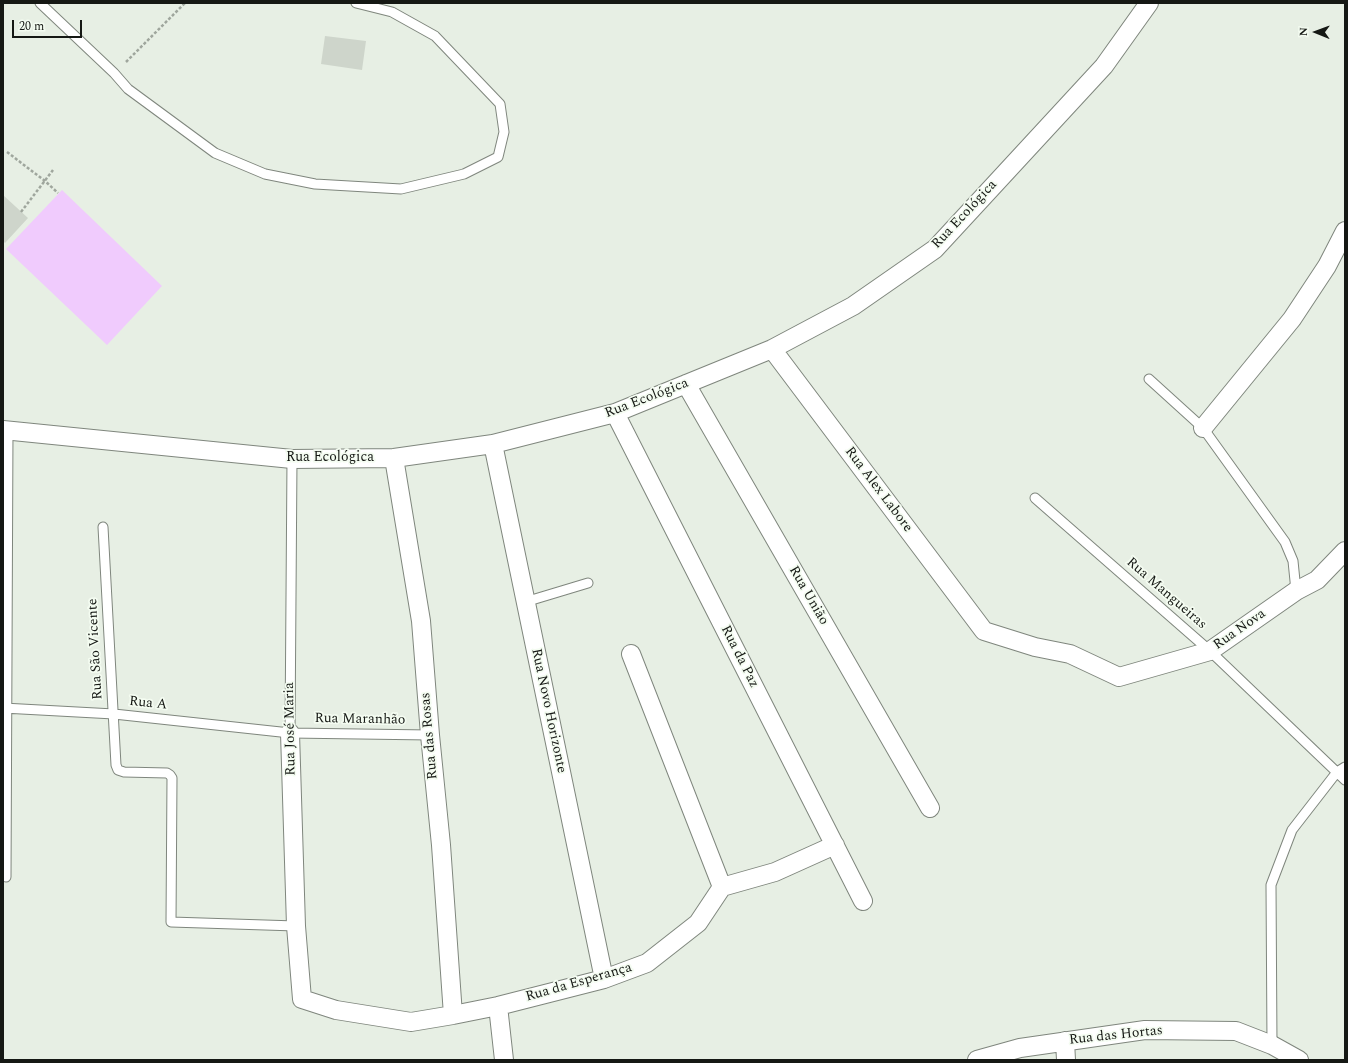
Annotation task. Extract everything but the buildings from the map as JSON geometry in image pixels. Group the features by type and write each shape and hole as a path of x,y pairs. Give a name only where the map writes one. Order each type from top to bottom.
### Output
{"street":[{"name":"Rua Ecológica","path":"6,430 292,459 394,458 493,444 615,414 772,349 853,306 935,249 1104,66 1149,3"},
{"path":"1203,428 1292,319 1327,266 1345,231"},
{"name":"Rua Alex Labore","path":"772,349 984,631 1035,647 1070,654 1119,677"},
{"name":"Rua União","path":"686,384 930,808"},
{"name":"Rua da Paz","path":"615,414 863,902"},
{"name":"Rua Novo Horizonte","path":"493,444 604,979"},
{"name":"Rua das Rosas","path":"394,458 421,621 430,736 441,845 453,1015"},
{"name":"Rua Nova","path":"1119,677 1210,651 1296,591 1317,580 1345,551"},
{"path":"631,654 722,886 775,872 835,845"},
{"name":"Rua José Maria","path":"290,733 296,926 302,999"},
{"name":"Rua da Esperança","path":"302,999 336,1010 410,1022 498,1006 604,979 647,963 692,928 698,923 722,886"},
{"path":"498,1006 504,1060"},
{"name":"Rua das Hortas","path":"977,1060 1020,1048 1145,1030 1236,1031 1272,1045 1299,1060"},
{"path":"1065,1041 1066,1060"}],"lane":[{"path":"40,3 114,73 128,89 215,153 265,174 315,184 401,189 464,174 498,157 504,132 500,104 436,36 392,12 356,3"},
{"path":"1149,379 1203,428 1286,542 1293,561 1296,591"},
{"path":"6,430 6,877"},
{"name":"Rua José Maria","path":"290,733 292,459"},
{"name":"Rua Mangueiras","path":"1035,498 1210,651 1345,780"},
{"name":"Rua São Vicente","path":"103,527 116,765 118,770 124,772 167,773 172,778 171,922 296,926"},
{"path":"525,602 588,583"},
{"name":"Rua A","path":"5,709 114,714 290,733"},
{"name":"Rua Maranhão","path":"290,733 430,736"},
{"path":"1272,1045 1271,885 1292,830 1336,772 1345,767"}],"path":[{"path":"114,73 185,3"},
{"path":"7,152 45,181 58,193"},
{"path":"21,212 53,170"}],"shaded area":[{"path":"62,190 162,286 107,345 6,249"}]}
